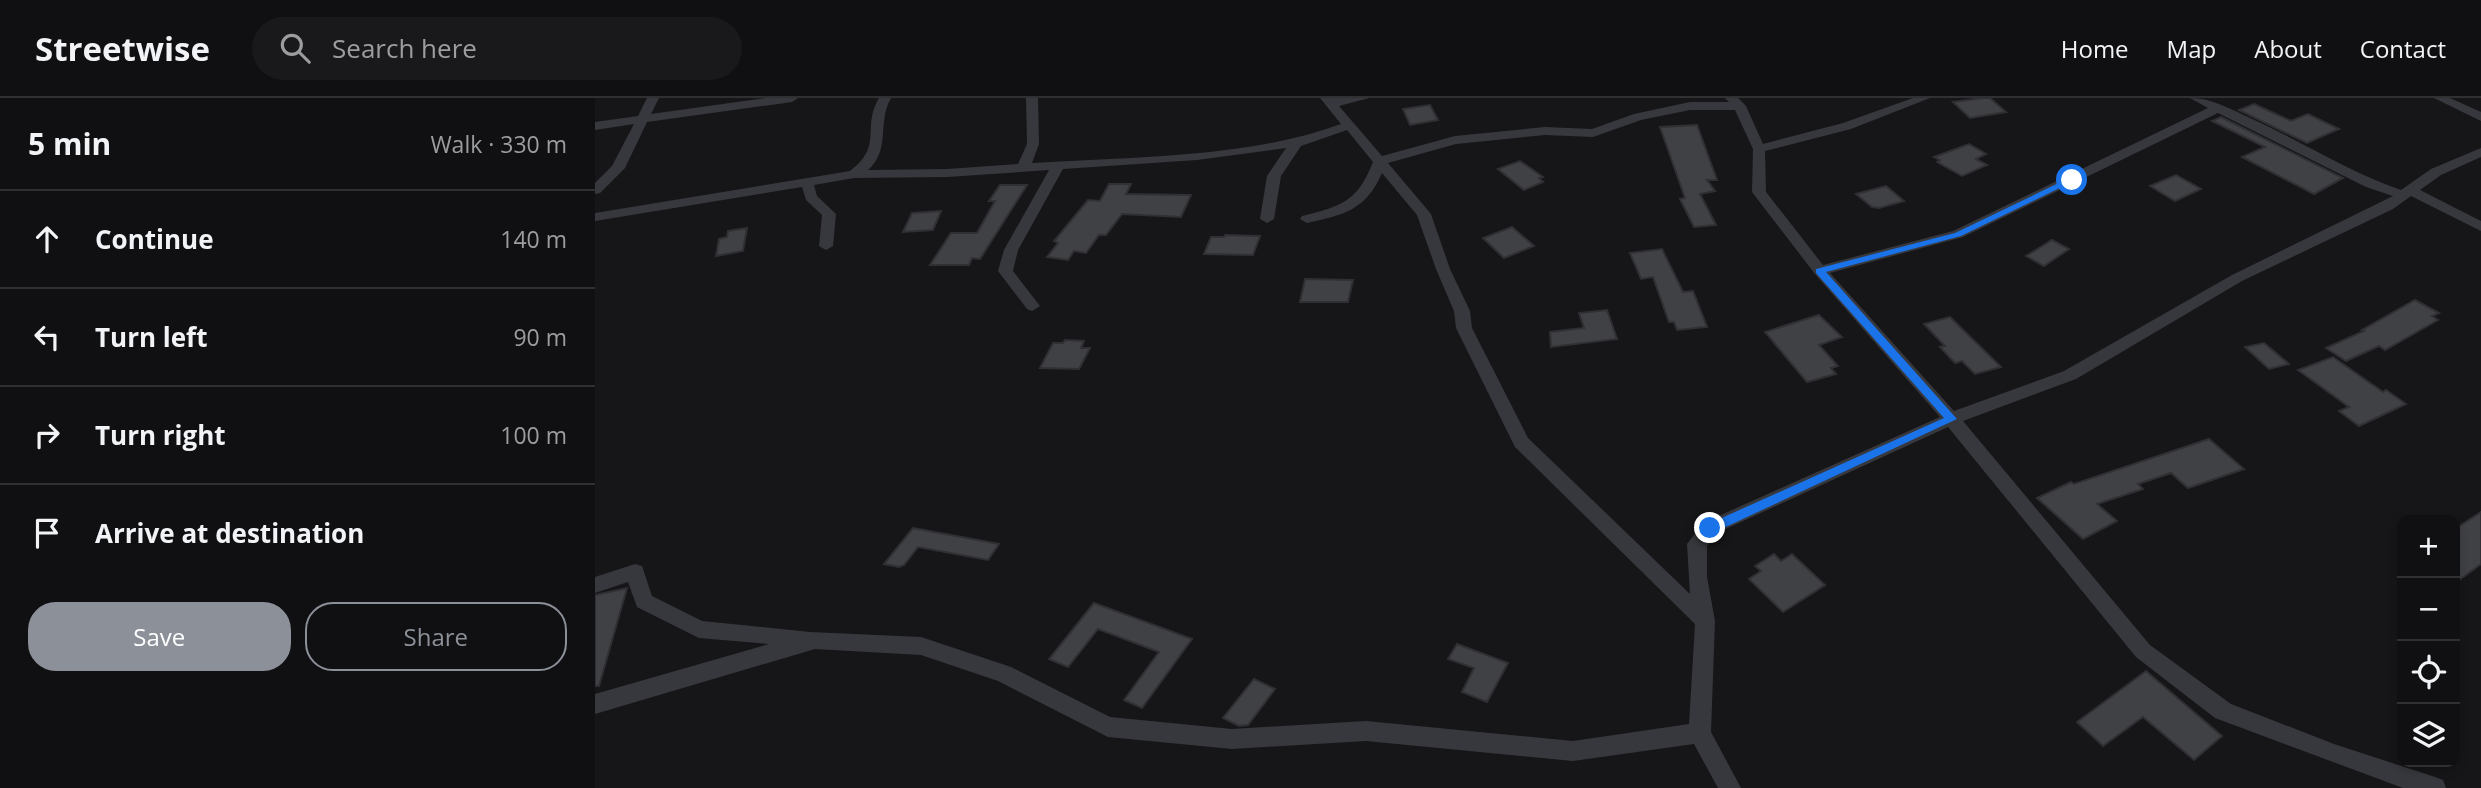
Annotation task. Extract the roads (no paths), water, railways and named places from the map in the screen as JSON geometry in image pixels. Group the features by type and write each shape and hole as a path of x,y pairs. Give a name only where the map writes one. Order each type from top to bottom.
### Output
{"street":[{"path":"595,190 618,169 645,119 653,98"},
{"path":"595,127 792,98"},
{"path":"854,174 874,159 878,144 877,115 885,98"},
{"path":"1023,168 1033,144 1032,98"},
{"path":"1329,101 1363,98"},
{"path":"1759,149 1847,126 1924,98"},
{"path":"2440,98 2481,117"},
{"path":"1329,101 1424,214 1443,269 1462,311 1464,328 1521,442 1705,621"},
{"path":"1380,161 1455,139 1545,131 1593,133 1638,117 1690,106 1735,102 1759,149 1759,192 1820,271 1951,419 2143,651 2223,710 2335,754 2435,788"},
{"path":"1820,271 1958,234 2213,102 2371,184 2406,192 2481,227"},
{"path":"595,217 854,174 1023,168 1197,156 1307,141 1349,125"},
{"path":"1267,219 1274,176 1296,143"},
{"path":"1730,788 1700,733 1705,621 1697,577 1697,544 1710,528 1951,419 2070,375 2237,278 2388,206 2436,172 2481,152"},
{"path":"1307,219 1344,211 1369,191 1380,161"},
{"path":"1032,306 1006,271 1011,250 1058,166"},
{"path":"807,182 811,197 829,214 826,246"},
{"path":"595,585 635,572 644,601 699,629 815,640 921,646 1004,674 1108,727 1233,739 1366,732 1573,751 1700,733"},
{"path":"595,704 815,640"}]}
